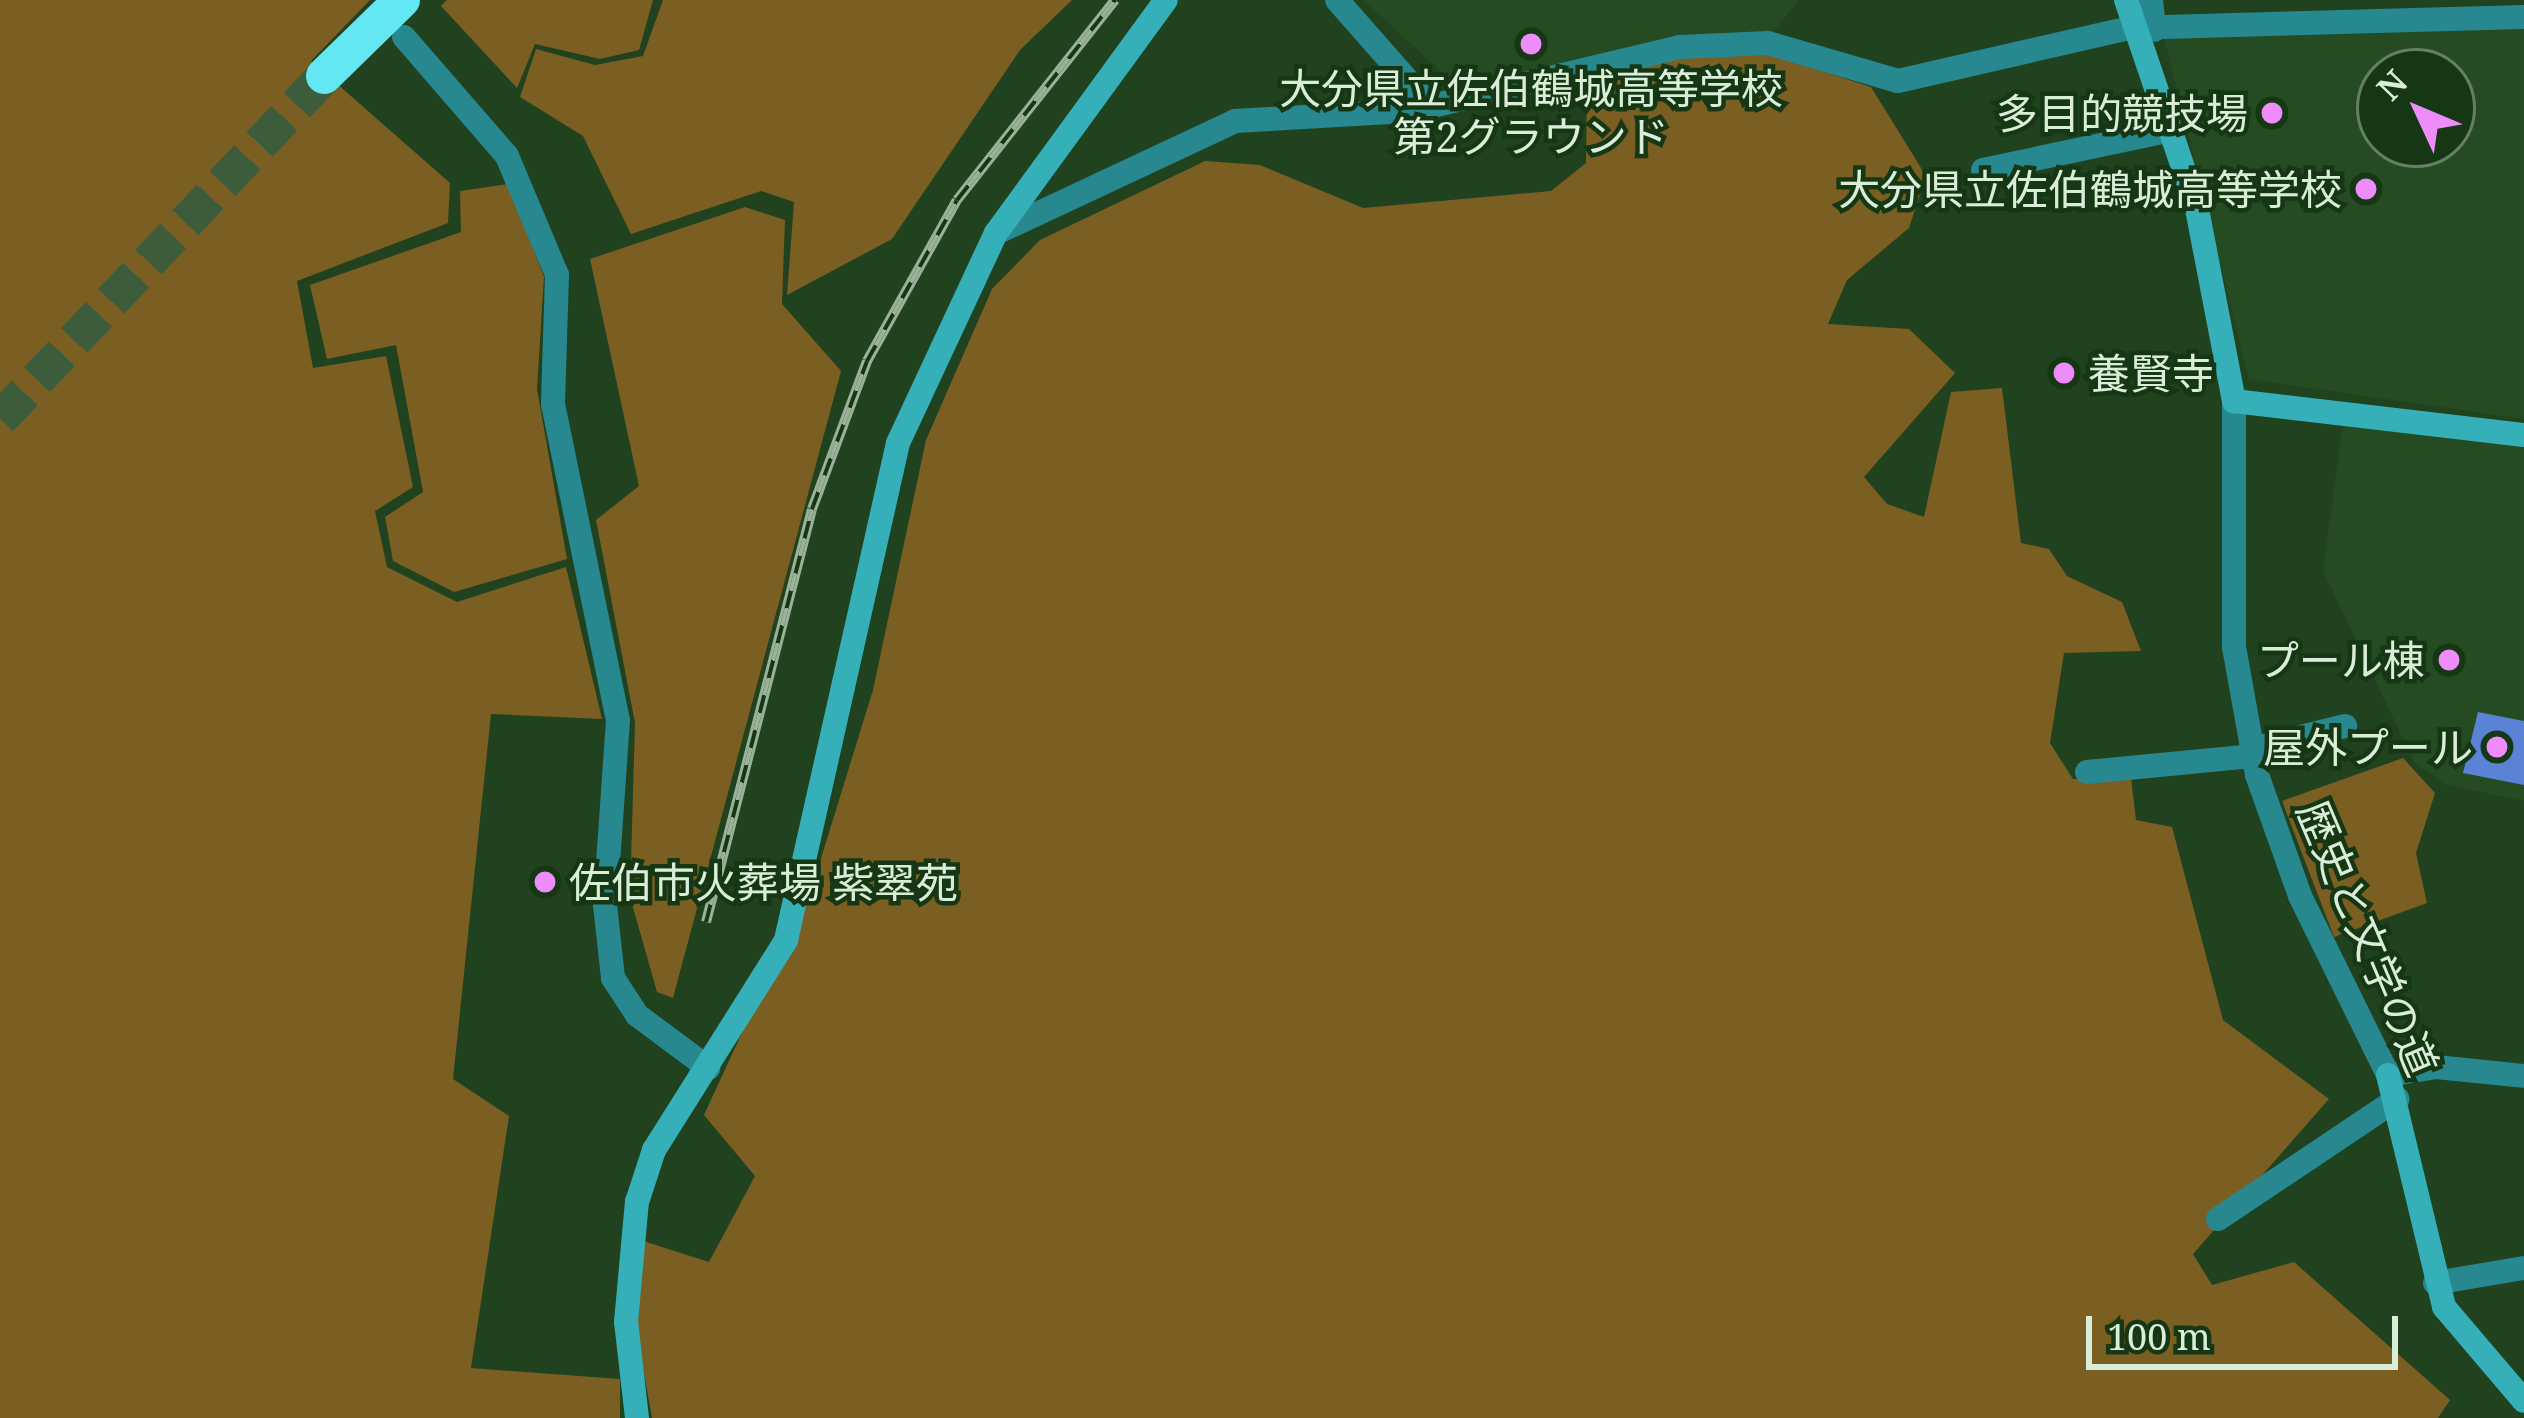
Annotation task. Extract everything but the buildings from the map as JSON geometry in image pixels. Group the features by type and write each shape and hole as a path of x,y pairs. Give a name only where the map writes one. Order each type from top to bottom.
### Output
{"highway":[{"path":"324,76 402,0"}],"street":[{"path":"638,1418 626,1322 637,1202 654,1150 786,940 898,442 996,232 1166,0"},
{"path":"1337,0 1430,106"},
{"path":"2126,0 2142,29 2167,131 2221,305 2234,401 2524,435"},
{"path":"2142,29 2151,0"},
{"path":"996,232 1054,215 1234,121 1430,106 1680,47 1768,43 1898,81 2142,29 2510,12"},
{"path":"404,37 508,156 557,275 553,404 618,720 605,904 613,978 638,1015 708,1068"},
{"path":"1983,170 2167,131"},
{"name":"歴史と文学の道","path":"2234,401 2228,533 2253,753 2300,896 2393,1087 2435,1283 2463,1337 2522,1396"},
{"path":"2087,772 2253,753 2345,725"},
{"path":"2218,1219 2393,1087 2436,1067 2524,1076"},
{"path":"2435,1283 2524,1268"}],"shaded area":[{"path":"0,0 370,0 311,61 450,183 448,223 297,281 313,368 386,356 413,487 375,511 387,567 457,602 566,567 602,719 491,714 453,1079 509,1116 471,1368 620,1379 620,1418 0,1418"},
{"path":"447,0 653,0 639,50 600,59 535,44 517,88 441,6"},
{"path":"663,0 1072,0 1020,50 892,239 787,295 794,202 761,191 631,234 583,136 520,97 536,49 595,65 643,56"},
{"name":"大分県立佐伯鶴城高等学校 第2グラウンド","path":"1363,0 1799,0 1773,32 1458,87"},
{"name":"大分県立佐伯鶴城高等学校","path":"2524,26 2524,419 2249,379 2164,38"},
{"path":"1756,50 1871,87 1926,176 1909,228 1847,280 1828,324 1909,329 1955,373 1864,477 1887,504 1924,517 1951,392 2002,388 2021,543 2049,549 2067,576 2122,602 2141,651 2064,653 2050,743 2073,779 2131,777 2136,820 2172,827 2223,1020 2329,1099 2193,1254 2212,1285 2294,1262 2450,1400 2438,1418 652,1418 635,1322 640,1240 709,1262 755,1176 704,1115 818,868 873,690 926,440 992,289 1040,240 1205,161 1260,165 1363,208 1551,191 1586,163 1587,82 1636,62"},
{"path":"508,184 544,277 537,389 567,559 454,592 393,561 385,517 423,492 396,345 327,359 310,285 461,232 460,191"},
{"path":"745,207 785,220 782,304 841,371 673,998 657,992 630,897 635,723 596,520 639,486 590,259"},
{"path":"2343,422 2524,444 2524,801 2447,785 2415,764 2323,571"},
{"path":"2403,758 2435,793 2416,853 2427,903 2334,937 2282,801"}],"water":[{"name":"屋外プール","path":"2478,712 2524,721 2524,785 2463,773"}],"tunnel":[{"path":"0,419 324,76"}],"railway":[{"path":"706,922 812,509 867,361 957,200 1115,0"}],"place":[{"name":"大分県立佐伯鶴城高等学校 第2グラウンド","path":"1531,44"},
{"name":"多目的競技場","path":"2272,113"},
{"name":"大分県立佐伯鶴城高等学校","path":"2366,189"},
{"name":"養賢寺","path":"2064,373"},
{"name":"プール棟","path":"2449,660"},
{"name":"屋外プール","path":"2497,747"},
{"name":"佐伯市火葬場 紫翠苑","path":"545,882"}]}
